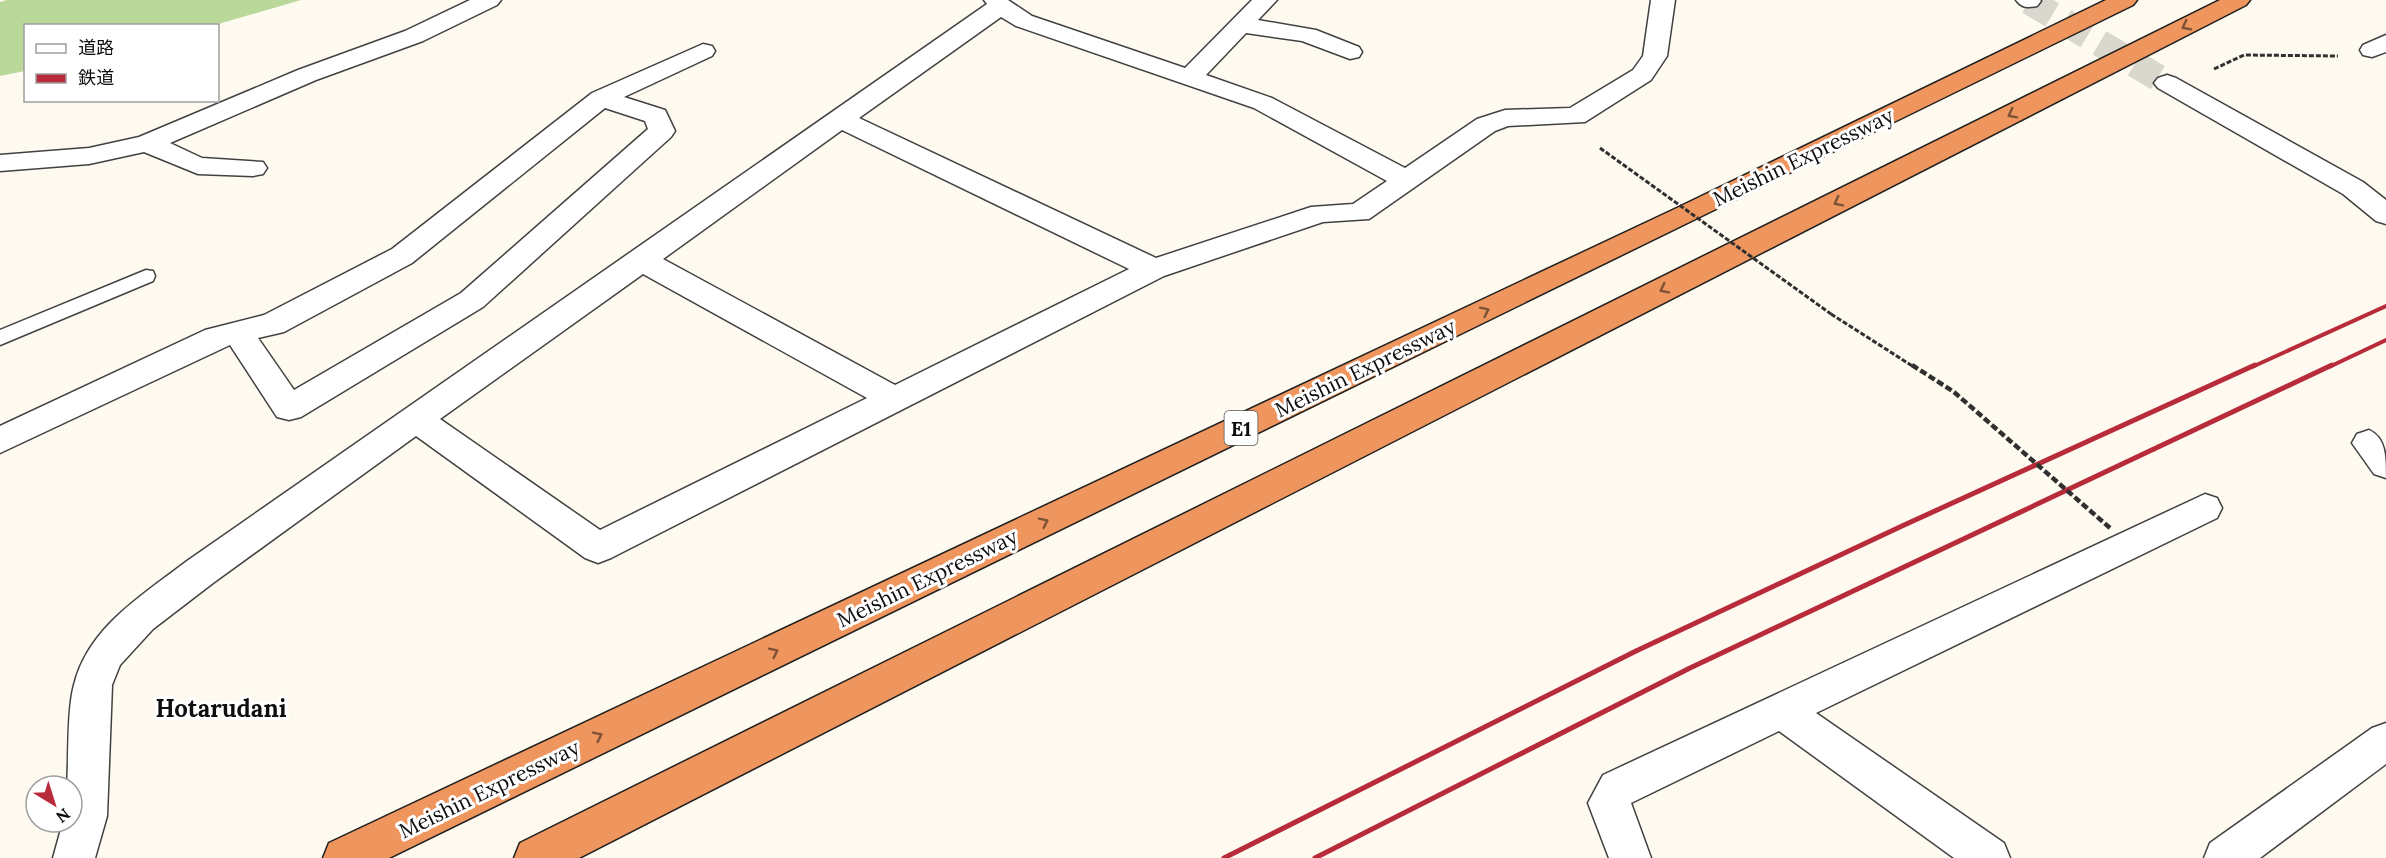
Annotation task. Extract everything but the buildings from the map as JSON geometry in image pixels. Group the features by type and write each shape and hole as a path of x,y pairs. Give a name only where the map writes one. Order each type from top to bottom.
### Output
{"highway":[{"name":"Meishin Expressway","path":"350,855 1657,228 2125,0"},
{"path":"535,858 2238,0"}],"street":[{"path":"0,163 89,156 147,143 307,75 414,36 489,0"},
{"path":"1190,78 1265,0"},
{"path":"74,858 86,816 93,686 105,655 140,618 200,572 840,119 998,3 1024,21 1263,103 1405,179"},
{"path":"416,419 598,548 1154,269 1321,213 1359,213 1486,124 1505,118 1576,116 1642,75 1654,56 1656,3"},
{"path":"1241,25 1307,35 1350,52"},
{"path":"0,440 216,338 273,324 402,256 601,98 703,51"},
{"path":"2167,83 2353,188 2386,214"},
{"path":"238,333 289,408 472,300 662,131 656,116 601,98"},
{"path":"840,119 1154,269"},
{"path":"147,143 198,166 253,168"},
{"path":"641,260 895,399"},
{"path":"1630,858 1609,803 1617,789 2205,508"},
{"path":"1781,710 1989,858"},
{"path":"2225,858 2386,741"}],"lane":[{"path":"0,338 146,276"}],"path":[{"path":"2218,66 2244,54 2346,56 2379,46"},
{"path":"1600,148 1831,314 1954,392 2110,528"}],"green space":[{"path":"7,0 301,0 218,24 24,24 24,71 0,76 0,2"}],"tunnel":[{"path":"2029,1 2167,83"}],"railway":[{"path":"2252,367 2386,306"},
{"path":"2329,367 2386,340"},
{"path":"1224,858 1636,651 1902,526 2255,365"},
{"path":"1315,858 1690,668 2332,365"}],"district":[{"name":"Hotarudani","path":"221,708"}]}
